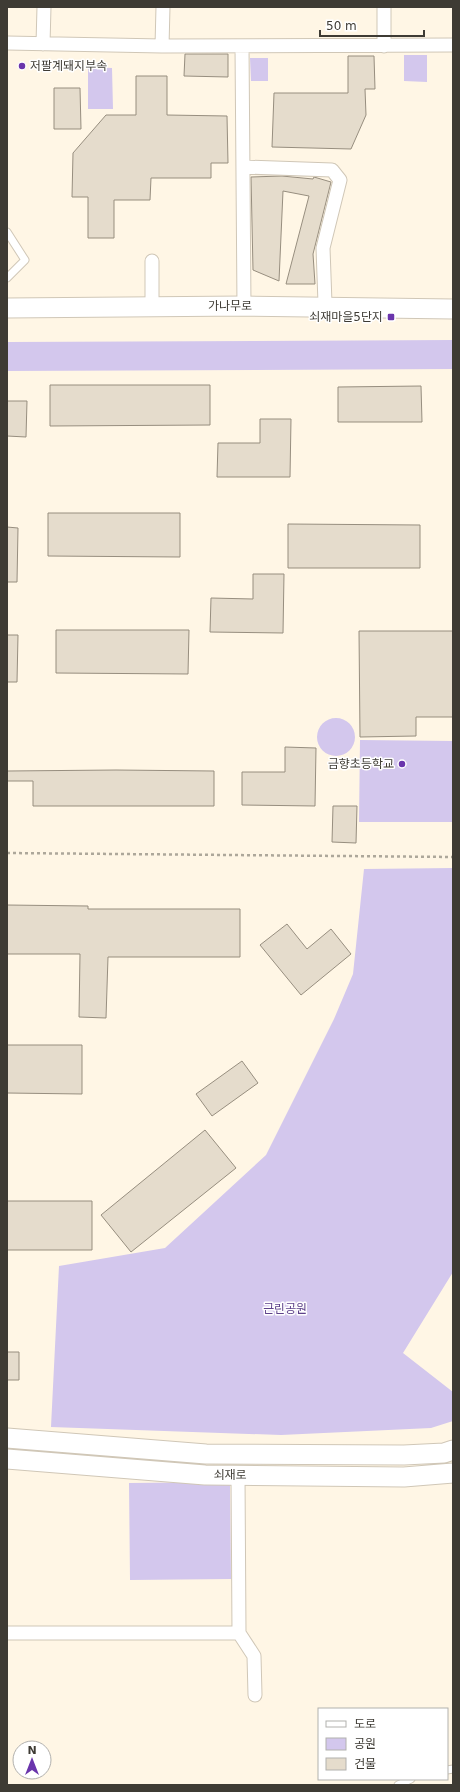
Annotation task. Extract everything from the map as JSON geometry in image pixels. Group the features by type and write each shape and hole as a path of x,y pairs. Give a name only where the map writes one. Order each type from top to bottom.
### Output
{"street":[{"path":"43,44 44,7"},
{"path":"162,46 163,7"},
{"path":"384,7 384,46"},
{"path":"7,43 162,46 453,45"},
{"path":"242,46 244,306"},
{"path":"243,167 332,170 340,180 323,248 325,303"},
{"path":"152,261 152,307"},
{"name":"가나무로","path":"7,308 244,306 453,309"},
{"path":"7,1438 206,1454 404,1455 444,1453 453,1450"},
{"name":"쇠재로","path":"7,1459 205,1475 404,1477 453,1473"},
{"path":"238,1476 239,1633 254,1656 254,1695"},
{"path":"7,1633 239,1633"}],"lane":[{"path":"7,232 25,260 7,278"},
{"path":"398,1785 409,1780"}],"path":[{"path":"7,853 453,857"}],"green space":[{"path":"404,55 427,55 427,82 404,81"},
{"path":"250,58 268,58 268,81 251,81"},
{"path":"88,67 112,68 113,109 88,109"},
{"path":"453,340 453,369 7,371 7,342"},
{"path":"336,718 349,724 355,737 349,750 336,756 323,750 317,737 323,724"},
{"path":"360,740 453,741 453,822 359,822"},
{"name":"근린공원","path":"453,868 453,1272 403,1353 453,1392 453,1421 431,1428 281,1435 51,1427 59,1266 165,1248 266,1155 334,1019 353,974 364,869"},
{"path":"230,1482 231,1579 130,1580 129,1483"}],"building":[{"path":"185,54 228,54 228,77 184,76"},
{"path":"348,56 374,56 375,89 365,89 366,115 351,149 272,147 274,93 348,93"},
{"path":"136,76 167,76 167,115 227,116 228,163 211,163 211,178 151,178 150,200 114,200 114,238 88,238 88,197 72,197 73,153 106,115 136,115"},
{"path":"54,88 80,88 81,129 54,129"},
{"path":"282,176 313,179 314,177 331,182 313,254 315,284 286,284 309,196 283,191 279,281 253,270 251,177"},
{"path":"50,385 210,385 210,425 50,426"},
{"path":"421,386 422,422 338,422 338,387"},
{"path":"7,401 27,401 26,437 7,436"},
{"path":"260,419 291,419 290,477 217,477 218,443 260,443"},
{"path":"48,513 180,513 180,557 48,556"},
{"path":"288,524 420,525 420,568 288,568"},
{"path":"7,527 18,528 17,582 7,582"},
{"path":"253,574 284,574 283,633 210,632 211,598 253,599"},
{"path":"56,630 189,630 188,674 56,673"},
{"path":"359,631 453,631 453,717 416,717 416,736 360,737"},
{"path":"7,635 18,635 17,682 7,682"},
{"path":"285,747 316,748 315,806 242,805 242,772 285,772"},
{"path":"7,771 214,771 214,806 33,806 33,781 7,781"},
{"path":"333,806 357,806 356,843 332,842"},
{"path":"7,905 88,906 88,909 240,909 240,957 108,957 106,1018 79,1017 80,954 7,954"},
{"path":"287,924 307,949 331,929 351,954 301,995 260,945"},
{"path":"7,1045 82,1045 82,1094 7,1093"},
{"path":"242,1061 258,1083 212,1116 196,1094"},
{"path":"205,1130 236,1168 131,1252 101,1215"},
{"path":"7,1201 92,1201 92,1250 7,1250"},
{"path":"7,1352 19,1352 19,1380 7,1380"}],"place":[{"name":"저팔계돼지부속","path":"22,66"},
{"name":"쇠재마을5단지","path":"391,317"},
{"name":"금향초등학교","path":"402,764"}]}
